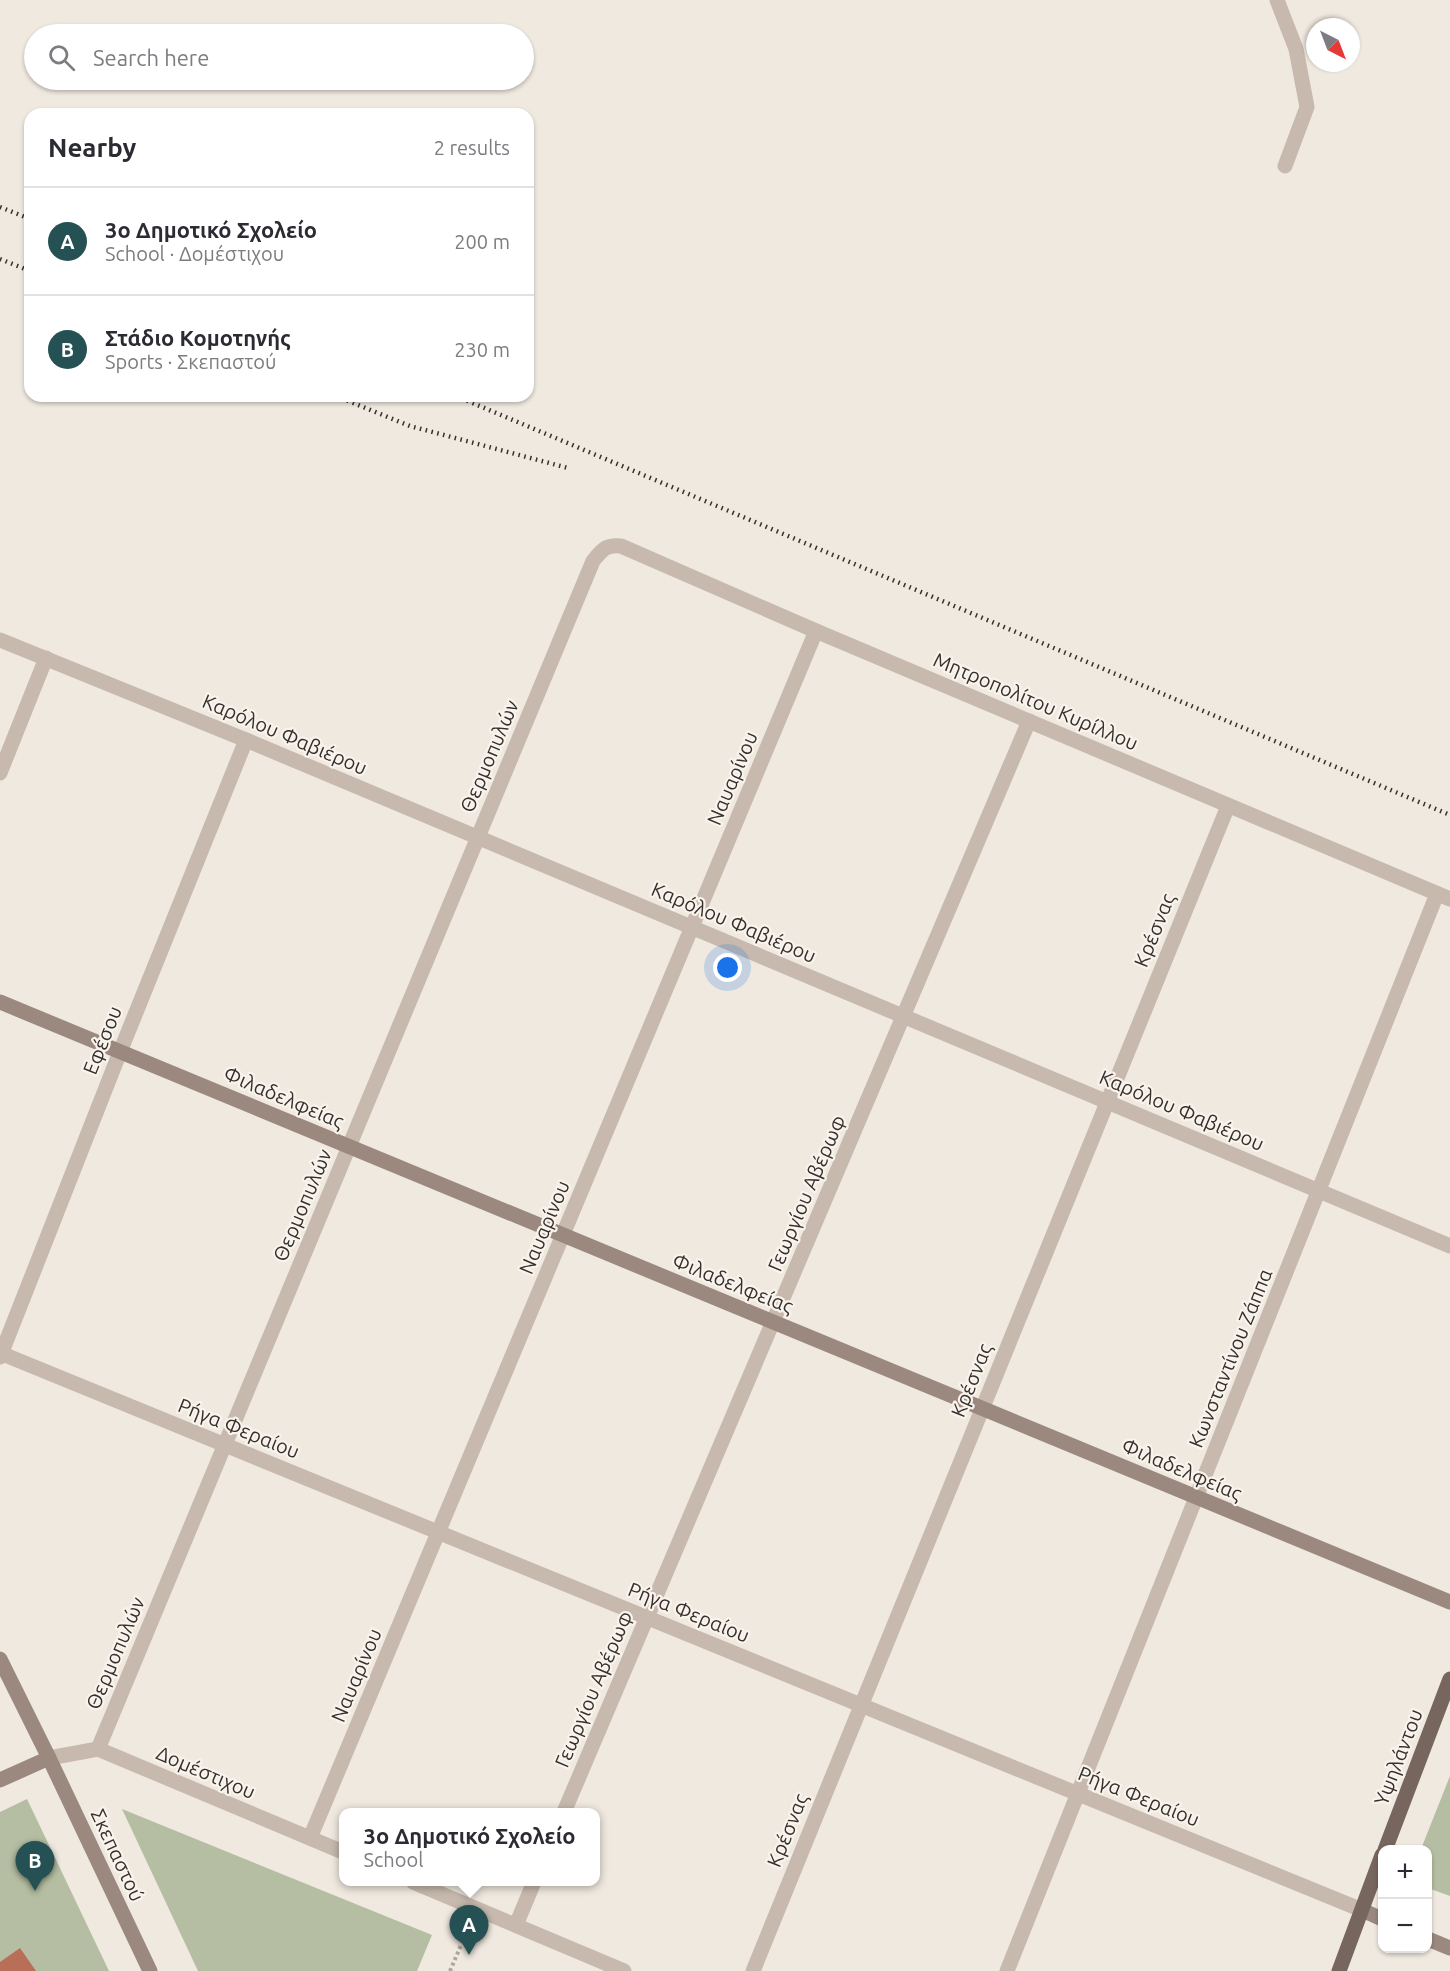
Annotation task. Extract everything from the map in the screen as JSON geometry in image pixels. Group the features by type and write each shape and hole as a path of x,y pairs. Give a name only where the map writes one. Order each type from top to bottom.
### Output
{"main road":[{"name":"Υψηλάντου","path":"1387,1845 1450,1679"},
{"path":"1339,1971 1378,1868"}],"street":[{"path":"1277,0 1296,49 1307,106 1285,166"},
{"name":"Μητροπολίτου Κυρίλλου","path":"605,547 621,546 1444,897"},
{"name":"Θερμοπυλών","path":"98,1749 593,561 605,547"},
{"name":"Ναυαρίνου","path":"310,1838 816,631"},
{"name":"Καρόλου Φαβιέρου","path":"0,640 246,740 1450,1246"},
{"path":"0,773 46,658"},
{"name":"Γεωργίου Αβέρωφ","path":"566,1808 1029,721"},
{"name":"Εφέσου","path":"0,1355 246,740"},
{"name":"Κρέσνας","path":"753,1971 1228,806"},
{"name":"Κωνσταντίνου Ζάππα","path":"1007,1971 1319,1191 1444,897"},
{"name":"Φιλαδελφείας","path":"0,1002 1450,1602"},
{"name":"Ρήγα Φεραίου","path":"0,1355 1362,1910"},
{"name":"Σκεπαστού","path":"0,1659 150,1971"},
{"path":"0,1780 49,1758 98,1749"},
{"name":"Δομέστιχου","path":"98,1749 339,1850"},
{"path":"425,1886 624,1971"},
{"path":"516,1925 532,1886"},
{"path":"1362,1910 1378,1917"},
{"path":"1432,1940 1450,1948"}],"path":[{"path":"450,1971 476,1908"}],"green space":[{"path":"1450,1776 1450,1896 1432,1889 1432,1845 1423,1845"},
{"path":"27,1799 109,1971 0,1971 0,1812"},
{"path":"122,1809 432,1935 417,1971 198,1971"}],"building":[{"path":"20,1948 36,1971 0,1971 0,1962"}],"railway":[{"path":"0,207 24,217"},
{"path":"0,259 24,269"},
{"path":"351,402 410,426 568,468"},
{"path":"470,402 1450,815"}],"place":[{"name":"Στάδιο Κομοτηνής","path":"35,1891"},
{"name":"3ο Δημοτικό Σχολείο","path":"469,1955"}]}
